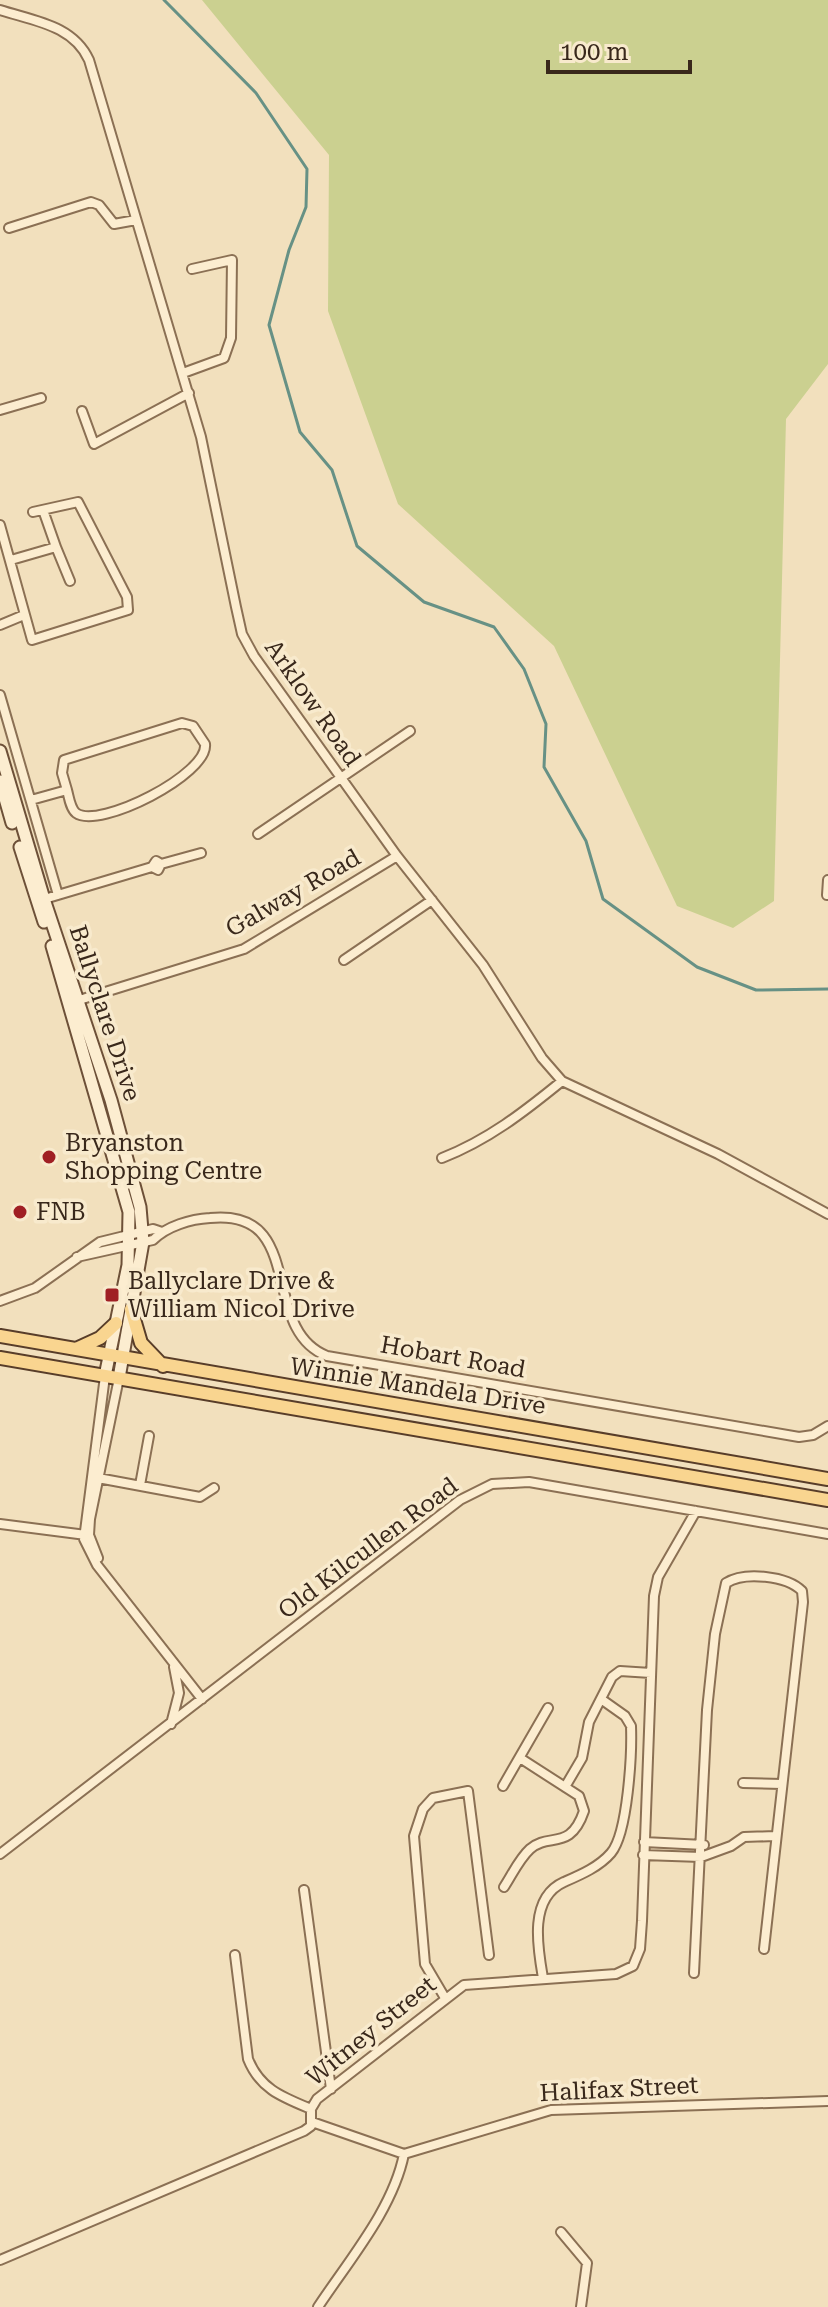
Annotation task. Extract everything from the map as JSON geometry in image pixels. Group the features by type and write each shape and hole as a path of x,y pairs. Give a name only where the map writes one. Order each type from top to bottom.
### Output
{"main road":[{"path":"131,1309 141,1343 163,1366"},
{"path":"76,1349 100,1338 116,1323"},
{"name":"Winnie Mandela Drive","path":"0,1336 828,1479"},
{"name":"Winnie Mandela Drive","path":"0,1358 828,1500"}],"street":[{"name":"Arklow Road","path":"0,10 61,30 84,49 189,393 242,634 254,656 397,856 483,965 542,1058 562,1081 718,1154 828,1214"},
{"path":"9,228 91,202 99,205 114,224 136,220"},
{"path":"183,373 224,358 231,338 232,260 192,269"},
{"path":"82,411 94,444 189,393"},
{"path":"0,410 41,398"},
{"path":"0,525 24,600 24,615 31,639 37,642 129,607 78,502 33,512"},
{"path":"43,510 70,581"},
{"path":"11,560 56,547"},
{"path":"0,625 24,615"},
{"path":"0,695 58,895"},
{"path":"182,723 193,726 205,744 204,756 182,778 123,808 94,816 78,814 73,811 67,790 62,768 68,757 182,723"},
{"path":"258,834 342,780 410,731"},
{"name":"Ballyclare Drive","path":"0,751 40,900"},
{"name":"Ballyclare Drive","path":"0,781 133,1176 136,1238 131,1309 112,1377 86,1535"},
{"path":"31,800 67,790"},
{"path":"40,900 201,853"},
{"name":"Galway Road","path":"74,1002 244,949 397,856"},
{"path":"827,895 828,880"},
{"path":"344,960 432,900"},
{"path":"442,1158 470,1147 517,1117 562,1081"},
{"name":"Hobart Road","path":"0,1301 35,1288 77,1257 218,1217 237,1220 260,1232 279,1263 287,1312 294,1330 327,1356 775,1433 805,1437 824,1429"},
{"name":"Ballyclare Drive","path":"116,1357 116,1323 136,1238"},
{"name":"Ballyclare Drive","path":"86,1535 98,1478 112,1377"},
{"path":"140,1485 149,1436"},
{"path":"98,1478 200,1497 214,1488"},
{"name":"Old Kilcullen Road","path":"0,1854 460,1500 492,1484 529,1482 828,1534"},
{"name":"Witney Street","path":"0,2260 304,2131 312,2122 311,2109 331,2089 464,1985 616,1974 633,1966 640,1949 656,1586 696,1511"},
{"path":"0,1524 86,1535 106,1573 202,1699"},
{"path":"694,1973 710,1672 722,1592 733,1579 750,1576 783,1581 802,1591 764,1949"},
{"path":"171,1725 179,1693 172,1660"},
{"path":"565,1787 582,1758 589,1722 616,1673 651,1673"},
{"path":"543,1978 537,1935 540,1912 559,1884 582,1875 611,1853 625,1823 630,1722 601,1699"},
{"path":"503,1786 548,1708"},
{"path":"504,1887 531,1848 558,1842 579,1823 584,1804 565,1787 520,1758"},
{"path":"743,1783 782,1784"},
{"path":"445,1998 425,1964 413,1847 423,1809 438,1796 468,1791 489,1955"},
{"path":"643,1855 701,1857 712,1850 731,1846 744,1837 775,1836"},
{"path":"644,1842 702,1844 712,1850"},
{"path":"304,1890 331,2089"},
{"path":"235,1955 248,2059 254,2074 272,2092 311,2109"},
{"name":"Halifax Street","path":"404,2154 551,2110 828,2101"},
{"path":"312,2122 404,2154 401,2170 389,2196 318,2307"},
{"path":"561,2232 587,2263 581,2307"}],"green space":[{"path":"202,0 828,0 828,364 786,419 774,901 733,928 677,906 554,646 398,504 328,311 329,155"}],"waterway":[{"path":"164,0 256,93 307,169 306,207 289,250 269,325 300,432 332,470 357,546 424,602 494,627 524,669 546,724 544,767 586,841 603,899 697,967 756,990 828,989"}],"place":[{"name":"Bryanston Shopping Centre","path":"49,1157"},
{"name":"FNB","path":"20,1212"},
{"name":"Ballyclare Drive & William Nicol Drive","path":"112,1295"}]}
